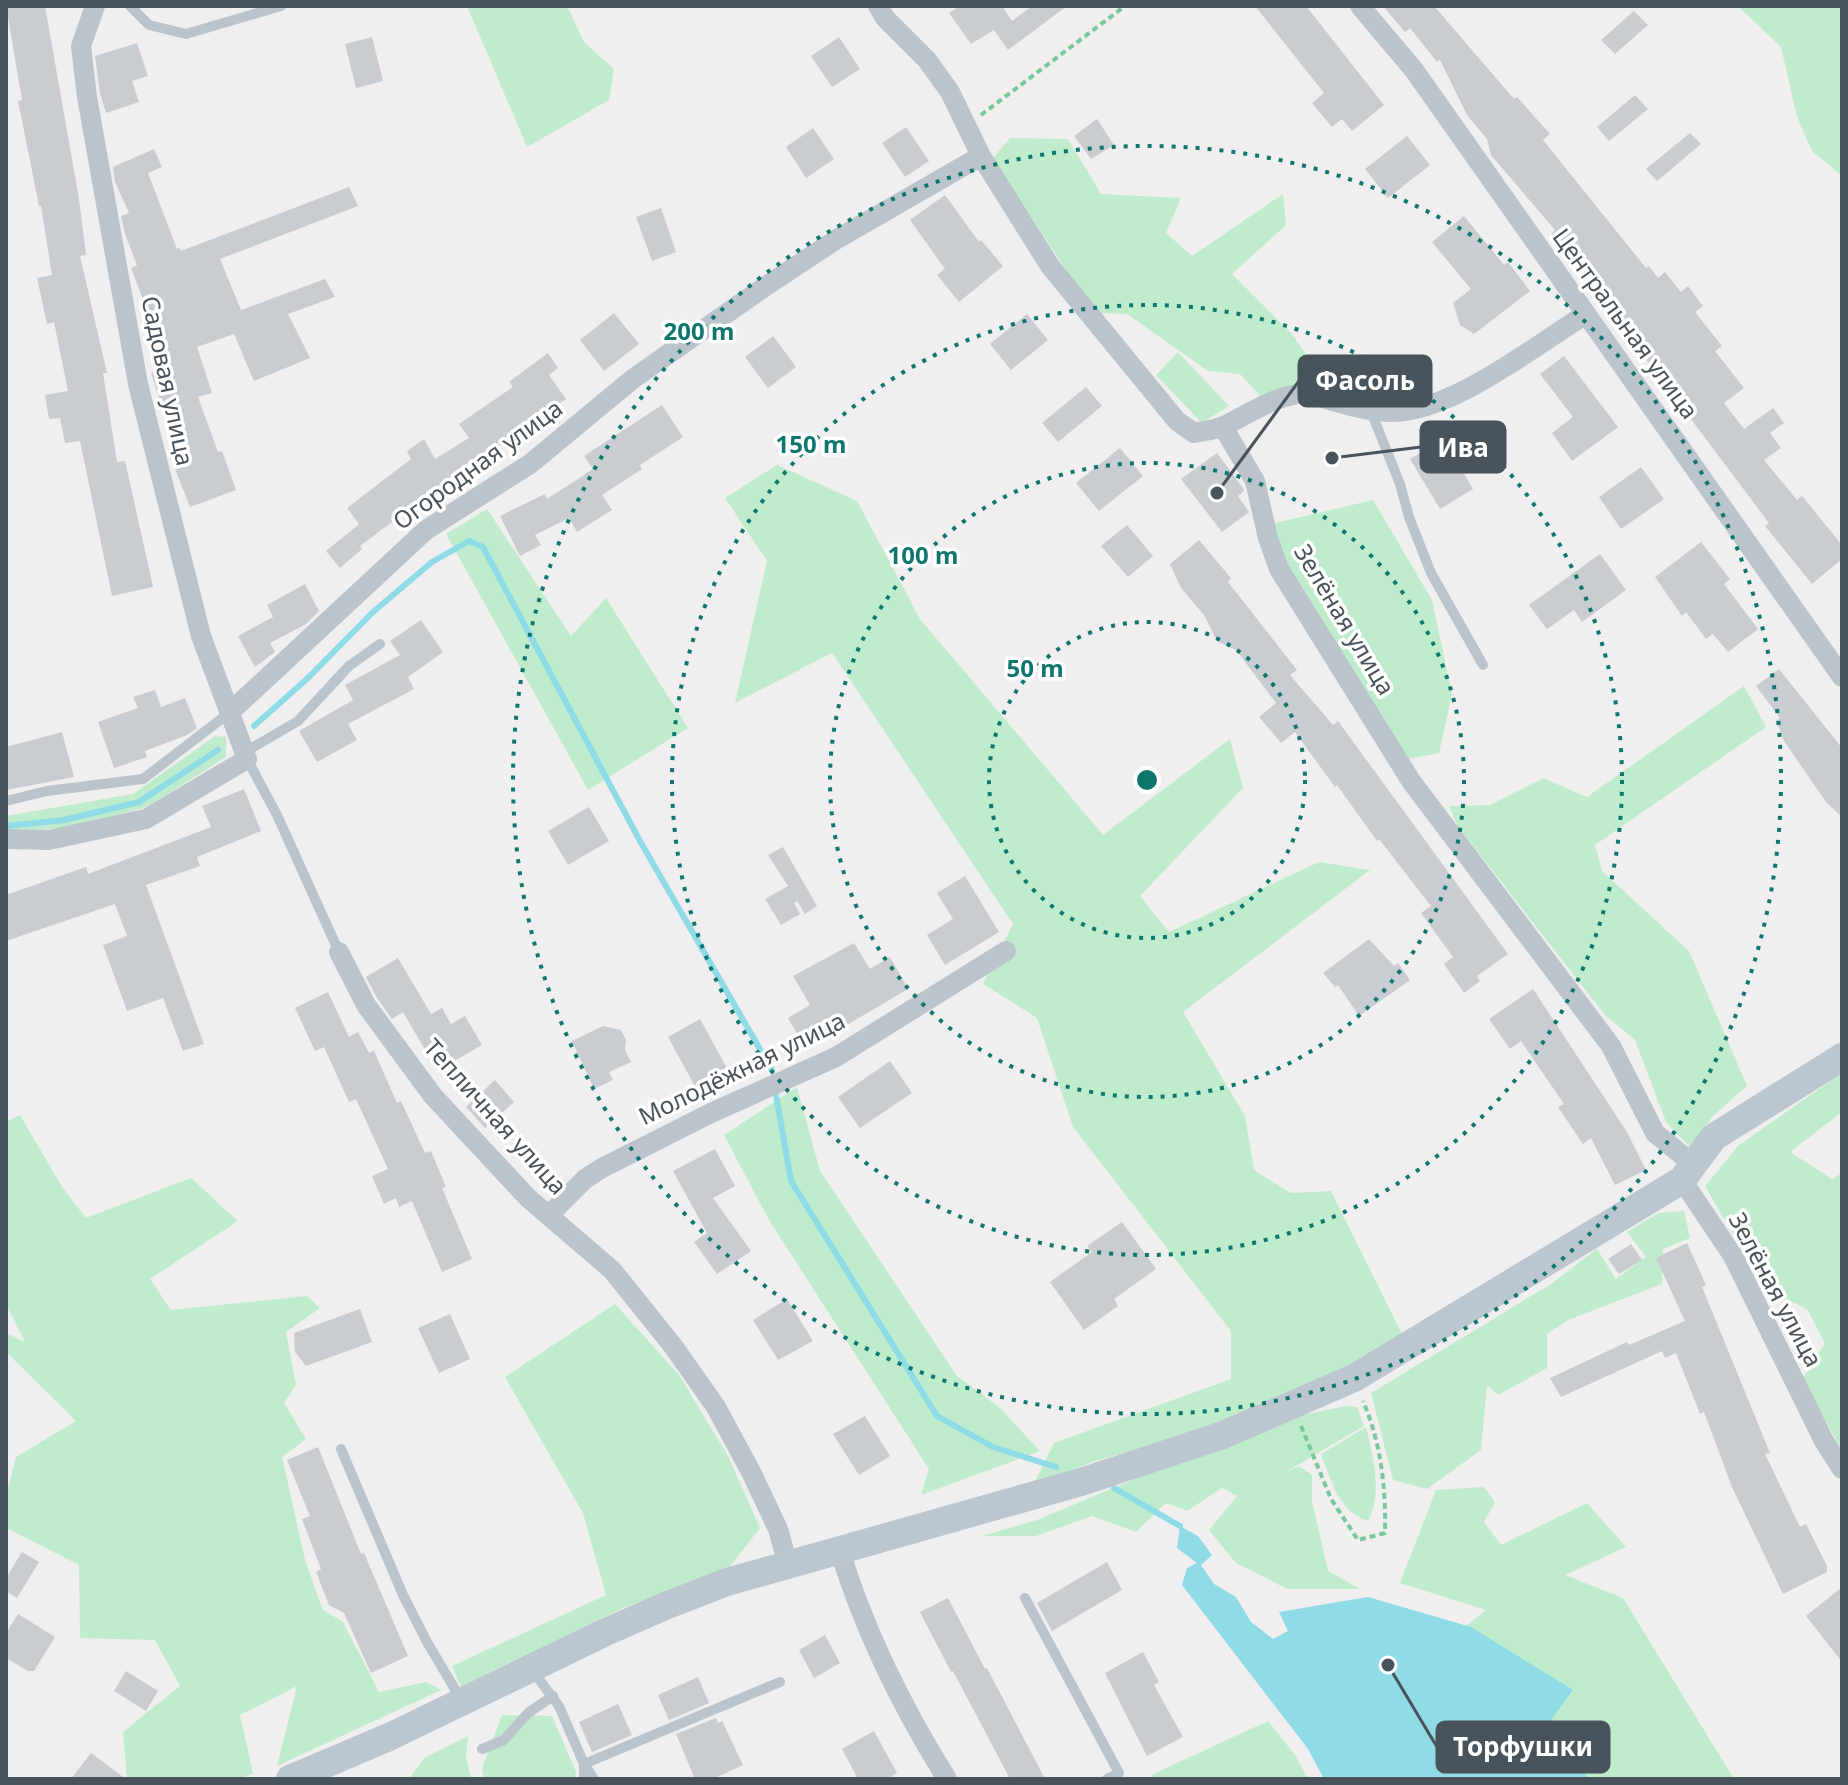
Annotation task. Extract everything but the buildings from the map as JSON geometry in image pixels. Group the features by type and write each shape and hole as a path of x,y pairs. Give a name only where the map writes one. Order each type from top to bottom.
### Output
{"street":[{"name":"Садовая улица","path":"95,6 81,46 87,97 138,384 201,636 246,756"},
{"path":"878,6 885,18 927,60 950,92 981,156 1050,266 1177,421 1194,433 1223,427 1256,407 1293,394 1305,393 1390,412 1423,409 1457,396 1586,314"},
{"name":"Центральная улица","path":"1360,6 1414,70 1842,677"},
{"name":"Огородная улица","path":"229,713 426,530 530,464 634,378 763,288 837,239 981,156"},
{"name":"Зелёная улица","path":"1223,427 1255,481 1268,538 1279,569 1411,781 1611,1046 1655,1133 1688,1172 1824,1441 1842,1469"},
{"path":"6,839 49,840 146,819 246,756"},
{"name":"Молодёжная улица","path":"549,1215 585,1179 602,1168 711,1113 836,1057 1006,951"},
{"name":"Тепличная улица","path":"339,952 366,1005 433,1096 528,1198 612,1270 673,1346 716,1407 751,1472 778,1529 788,1565"},
{"path":"290,1779 464,1702 665,1606 727,1582 1081,1482 1223,1435 1354,1378 1688,1172 1714,1137 1842,1057"},
{"path":"840,1551 867,1632 913,1726 947,1779"}],"lane":[{"path":"130,6 149,25 186,34 281,6"},
{"path":"1370,409 1431,573 1483,665"},
{"path":"246,756 298,721 349,666 380,644"},
{"path":"6,801 47,791 143,779 229,713"},
{"name":"Тепличная улица","path":"246,756 277,815 339,952"},
{"path":"341,1449 403,1595 427,1642 464,1702"},
{"path":"1025,1598 1119,1773 1107,1779"},
{"path":"532,1669 553,1696 594,1779"},
{"path":"584,1764 780,1682"},
{"path":"482,1749 504,1740 528,1713 553,1696"},
{"path":"584,1764 584,1779"}],"path":[{"path":"967,127 1125,6"},
{"path":"1292,1405 1331,1499 1358,1540 1385,1533 1384,1477 1373,1423 1354,1378"}],"green space":[{"path":"467,6 567,6 584,42 614,69 609,100 527,147"},
{"path":"1738,6 1842,6 1842,176 1812,151 1797,117 1781,47"},
{"path":"1010,138 1068,139 1101,194 1181,198 1166,233 1192,256 1283,194 1286,225 1232,274 1291,333 1326,382 1260,396 1240,374 1208,371 1127,314 1100,313 1066,270 993,158"},
{"path":"1178,352 1229,406 1202,423 1156,375"},
{"path":"777,465 857,501 920,619 1103,835 1230,739 1243,788 1140,896 1169,932 1319,862 1370,870 1183,1012 1245,1116 1254,1170 1291,1193 1331,1191 1402,1334 1346,1367 1221,1426 1092,1462 1033,1486 1054,1443 1231,1379 1231,1331 1073,1127 1037,1018 983,984 1013,924 832,653 735,703 767,561 725,498"},
{"path":"1373,500 1432,600 1452,694 1439,753 1407,759 1291,573 1271,524"},
{"path":"487,509 571,636 606,598 688,728 588,790 446,534"},
{"path":"1744,686 1766,727 1595,845 1602,871 1689,951 1747,1086 1713,1116 1690,1147 1666,1122 1635,1040 1605,1015 1457,825 1449,806 1490,805 1543,778 1587,797"},
{"path":"215,736 226,737 226,757 149,806 91,824 6,834 6,816 133,794"},
{"path":"1842,1073 1842,1112 1790,1152 1832,1179 1842,1173 1842,1450 1802,1379 1825,1343 1807,1309 1778,1295 1739,1244 1705,1186 1739,1145"},
{"path":"797,1087 820,1171 957,1376 999,1407 1040,1451 921,1495 929,1469 769,1220 724,1135"},
{"path":"20,1115 62,1187 86,1218 191,1178 238,1221 150,1279 171,1310 307,1296 320,1308 286,1332 296,1385 284,1403 306,1439 282,1457 305,1560 323,1610 343,1622 379,1692 426,1682 441,1690 277,1766 297,1686 240,1715 253,1773 241,1779 127,1779 123,1732 180,1686 155,1640 80,1638 79,1565 6,1528 6,1497 16,1457 76,1421 6,1352 6,1333 25,1342 6,1304 6,1122"},
{"path":"1684,1211 1690,1238 1663,1249 1662,1284 1568,1320 1547,1334 1547,1368 1498,1395 1487,1385 1481,1450 1427,1489 1393,1480 1371,1393 1551,1284 1597,1249 1616,1279 1646,1257 1627,1232 1659,1213"},
{"path":"615,1304 679,1375 728,1456 760,1528 728,1569 623,1608 462,1689 452,1666 606,1595 583,1513 505,1377"},
{"path":"1346,1406 1357,1407 1364,1426 1284,1473 1299,1466 1312,1475 1312,1501 1328,1571 1360,1589 1287,1589 1236,1563 1209,1530 1237,1496 1222,1488 1187,1511 1166,1503 1136,1532 1092,1516 1036,1536 982,1536 1037,1520 1274,1421"},
{"path":"1366,1427 1376,1487 1368,1521 1358,1517 1343,1503 1321,1454"},
{"path":"1484,1487 1495,1502 1484,1522 1501,1545 1587,1503 1626,1547 1565,1575 1623,1598 1734,1779 1589,1779 1547,1724 1573,1690 1466,1626 1486,1610 1400,1583 1436,1490"},
{"path":"502,1715 552,1716 576,1772 575,1779 484,1779 482,1768"},
{"path":"1268,1721 1295,1755 1308,1779 1152,1779 1151,1775"},
{"path":"468,1736 466,1757 471,1779 409,1779 424,1758"}],"water":[{"path":"1180,1526 1198,1536 1212,1555 1201,1565 1214,1584 1236,1597 1251,1622 1273,1639 1288,1631 1279,1612 1368,1597 1471,1627 1573,1690 1548,1724 1589,1779 1324,1779 1308,1749 1182,1585 1187,1568 1197,1563 1177,1548"}],"waterway":[{"path":"254,726 308,678 373,612 432,562 469,541 483,547 640,841 772,1070"},
{"path":"6,826 64,820 139,802 218,750"},
{"path":"776,1095 791,1181 937,1416 993,1447 1056,1467"},
{"path":"1114,1488 1180,1526"}],"place":[{"name":"Ива","path":"1332,458"},
{"name":"Фасоль","path":"1217,493"},
{"name":"Торфушки","path":"1388,1665"}]}
